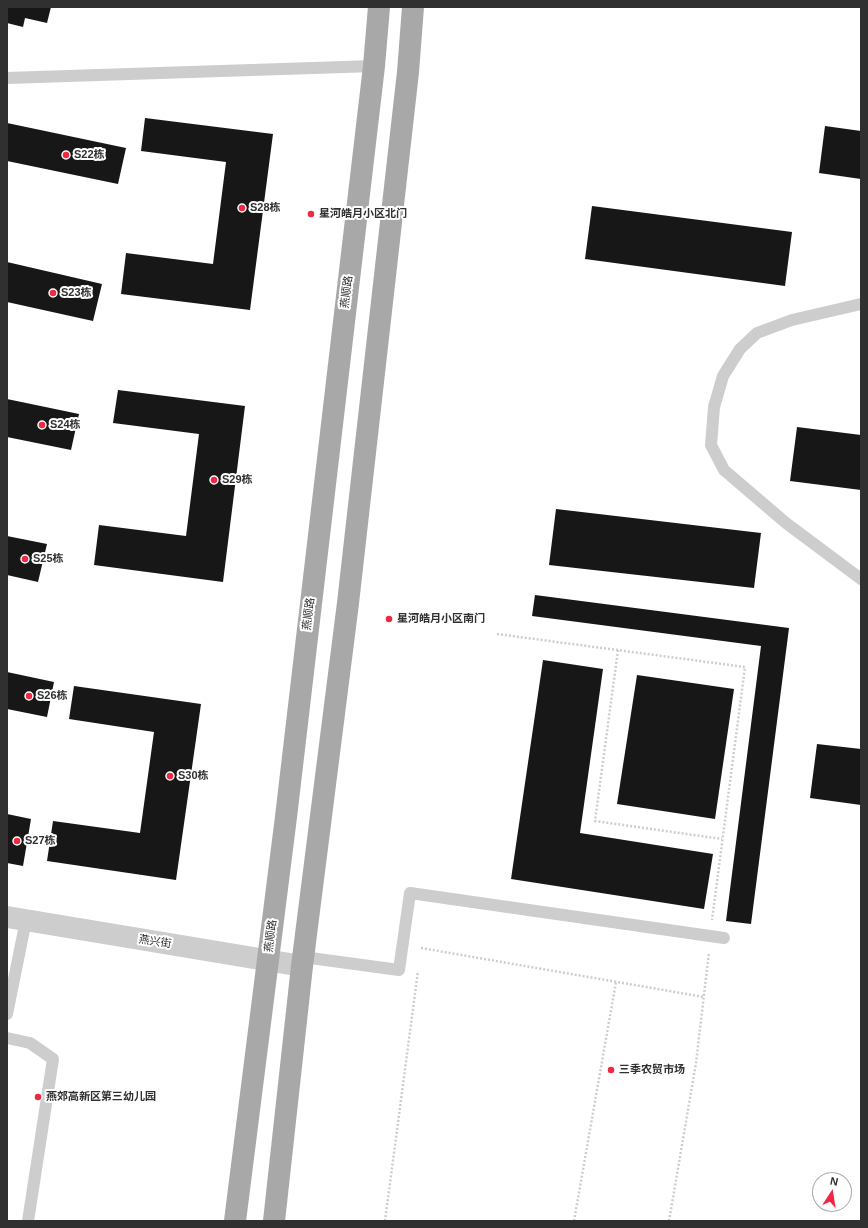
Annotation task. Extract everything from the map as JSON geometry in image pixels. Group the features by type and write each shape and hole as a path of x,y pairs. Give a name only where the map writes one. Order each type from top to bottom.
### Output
{"main road":[{"name":"燕顺路","path":"235,1221 288,801 374,66 379,7"},
{"path":"274,1221 303,961 348,603 406,88 413,7"}],"street":[{"name":"燕兴街","path":"17,919 268,960 303,961"}],"lane":[{"path":"7,78 374,66"},
{"path":"861,304 792,320 757,333 740,349 723,376 714,407 710,445 724,470 786,523 861,580"},
{"path":"303,961 399,970 410,893 724,938"},
{"path":"7,1014 17,919"},
{"path":"7,1038 30,1043 53,1059 28,1221"}],"path":[{"path":"497,634 745,667 709,936 704,997 696,1063 669,1221"},
{"path":"618,650 595,821 722,839"},
{"path":"422,940 421,948 704,997"},
{"path":"385,1221 418,964"},
{"path":"574,1221 616,982"}],"building":[{"path":"7,7 51,7 47,23 25,18 23,27 7,23"},
{"name":"S28栋","path":"145,118 273,134 250,310 121,294 126,253 213,264 226,162 141,151"},
{"name":"S22栋","path":"7,123 126,148 118,184 7,161"},
{"path":"825,126 861,131 861,179 819,173"},
{"path":"592,206 792,232 785,286 585,259"},
{"name":"S23栋","path":"7,262 102,284 93,321 7,302"},
{"name":"S29栋","path":"118,390 245,406 223,582 94,565 99,525 186,536 199,434 113,423"},
{"name":"S24栋","path":"7,399 79,414 71,450 7,437"},
{"path":"797,427 861,435 861,490 790,481"},
{"path":"556,509 761,533 754,588 549,565"},
{"name":"S25栋","path":"7,536 47,544 38,582 7,575"},
{"path":"535,595 789,628 751,924 726,921 761,646 532,616"},
{"path":"543,660 603,669 580,833 713,854 704,909 511,879"},
{"name":"S26栋","path":"7,672 54,682 47,717 7,709"},
{"path":"637,675 734,689 715,819 617,804"},
{"name":"S30栋","path":"74,686 201,704 176,880 47,861 53,821 140,833 154,732 69,719"},
{"path":"817,744 861,749 861,805 810,798"},
{"name":"S27栋","path":"7,814 31,819 23,866 7,863"}],"place":[{"name":"S22栋","path":"66,155"},
{"name":"S28栋","path":"242,208"},
{"name":"星河皓月小区北门","path":"311,214"},
{"name":"S23栋","path":"53,293"},
{"name":"S24栋","path":"42,425"},
{"name":"S29栋","path":"214,480"},
{"name":"S25栋","path":"25,559"},
{"name":"星河皓月小区南门","path":"389,619"},
{"name":"S26栋","path":"29,696"},
{"name":"S30栋","path":"170,776"},
{"name":"S27栋","path":"17,841"},
{"name":"三季农贸市场","path":"611,1070"},
{"name":"燕郊高新区第三幼儿园","path":"38,1097"}]}
